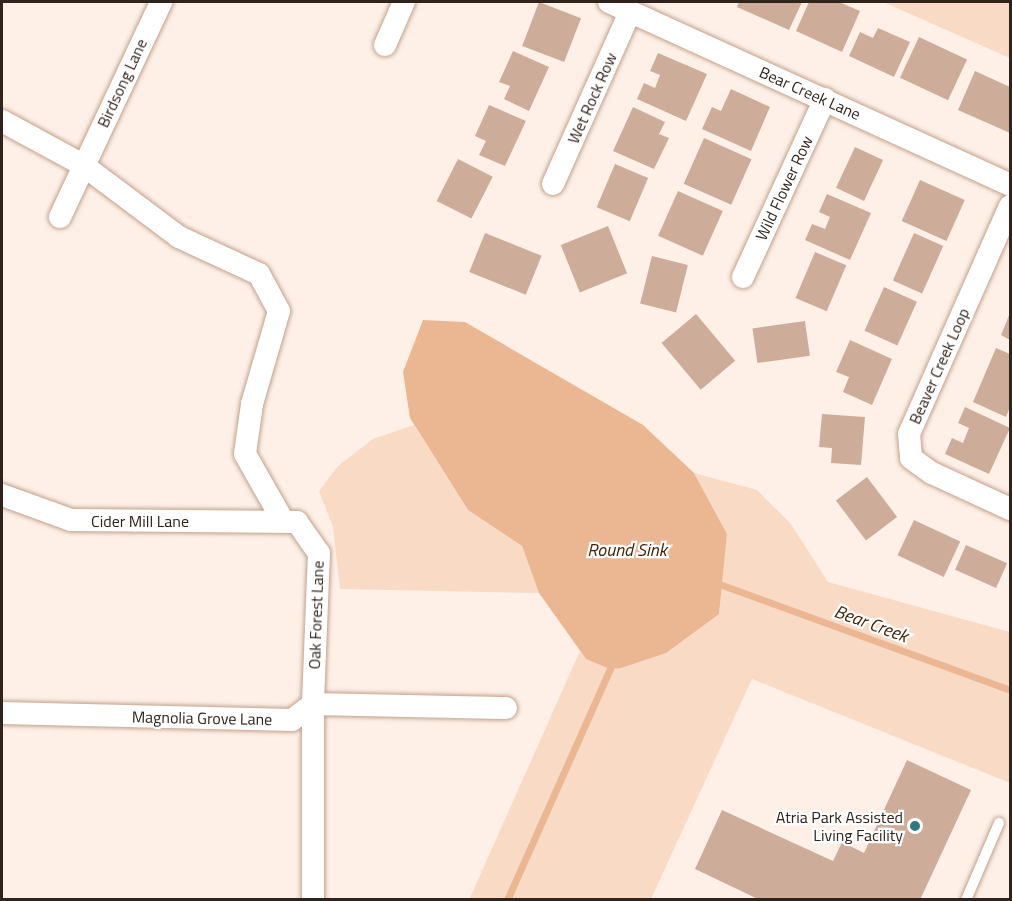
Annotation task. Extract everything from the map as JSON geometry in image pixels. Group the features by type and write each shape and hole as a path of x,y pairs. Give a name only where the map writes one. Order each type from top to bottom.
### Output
{"street":[{"name":"Birdsong Lane","path":"60,218 161,2"},
{"path":"385,45 404,2"},
{"name":"Bear Creek Lane","path":"609,2 1011,184"},
{"name":"Wet Rock Row","path":"553,184 630,12"},
{"name":"Wild Flower Row","path":"743,278 825,99"},
{"name":"Oak Forest Lane","path":"2,121 83,165 179,237 259,274 279,311 252,404 245,454 283,521 297,522 319,554 313,704 313,900"},
{"name":"Beaver Creek Loop","path":"1011,206 909,434 911,458 932,473 1011,509"},
{"name":"Cider Mill Lane","path":"2,495 71,520 283,521"},
{"path":"313,704 506,708"},
{"name":"Magnolia Grove Lane","path":"2,713 292,720 313,704"}],"lane":[{"path":"966,900 999,823"}],"shaded area":[{"path":"883,2 1010,2 1010,58"},
{"path":"414,425 468,510 522,546 539,593 340,589 333,527 319,491 338,466 373,439"},
{"path":"694,473 757,490 791,524 828,582 1010,632 1010,783 752,679 651,899 469,900 580,651 586,659 719,613 727,534"}],"water":[{"name":"Round Sink","path":"423,320 465,322 643,425 694,473 727,534 719,614 666,653 621,668 610,669 586,659 539,593 522,546 468,510 410,418 403,372"}],"building":[{"path":"539,2 581,18 564,62 522,46"},
{"path":"739,2 802,2 789,30 737,7"},
{"path":"809,2 839,2 860,11 842,52 796,31"},
{"path":"878,28 910,42 894,77 849,56 860,32 873,38"},
{"path":"919,37 967,59 948,100 900,78"},
{"path":"513,51 549,67 529,111 504,99 510,86 499,82"},
{"path":"658,53 707,74 686,121 637,99 644,83 655,88 660,75 650,71"},
{"path":"975,71 1010,87 1010,133 958,110"},
{"path":"731,89 770,107 751,151 702,129 712,107 721,111"},
{"path":"489,105 526,121 505,166 479,155 486,141 475,136"},
{"path":"633,107 665,122 659,134 669,138 654,169 613,151"},
{"path":"704,138 752,159 731,205 684,184"},
{"path":"855,147 883,160 864,201 836,188"},
{"path":"458,159 493,177 471,219 437,201"},
{"path":"615,164 648,178 630,221 597,207"},
{"path":"920,180 965,200 946,241 902,221"},
{"path":"678,191 723,211 703,256 658,236"},
{"path":"827,194 871,213 850,260 805,240 812,224 825,229 830,217 819,212"},
{"path":"608,226 627,273 580,292 561,245"},
{"path":"485,233 542,256 526,295 469,272"},
{"path":"914,233 943,246 922,294 893,281"},
{"path":"815,252 846,265 827,311 795,298"},
{"path":"652,256 688,265 676,312 640,304"},
{"path":"884,287 917,302 897,345 864,331"},
{"path":"1010,313 1010,340 1001,335"},
{"path":"696,314 735,361 701,390 662,343"},
{"path":"805,321 810,356 757,363 753,328"},
{"path":"850,340 892,359 872,405 843,392 849,377 836,372"},
{"path":"996,348 1010,354 1010,407 1006,417 973,402"},
{"path":"965,407 1010,428 989,474 945,454 952,438 963,443 969,428 958,423"},
{"path":"822,414 865,417 861,465 831,463 832,448 819,447"},
{"path":"867,477 897,517 866,540 836,500"},
{"path":"914,520 960,542 944,577 898,555"},
{"path":"966,545 1007,563 996,588 955,570"},
{"name":"Atria Park Assisted Living Facility","path":"907,760 971,790 920,900 760,900 695,869 722,810 833,861 842,842 864,853"}],"waterway":[{"name":"Bear Creek","path":"722,585 1010,690"},
{"name":"Bear Creek","path":"507,900 610,669"}],"place":[{"name":"Atria Park Assisted Living Facility","path":"915,826"}]}
